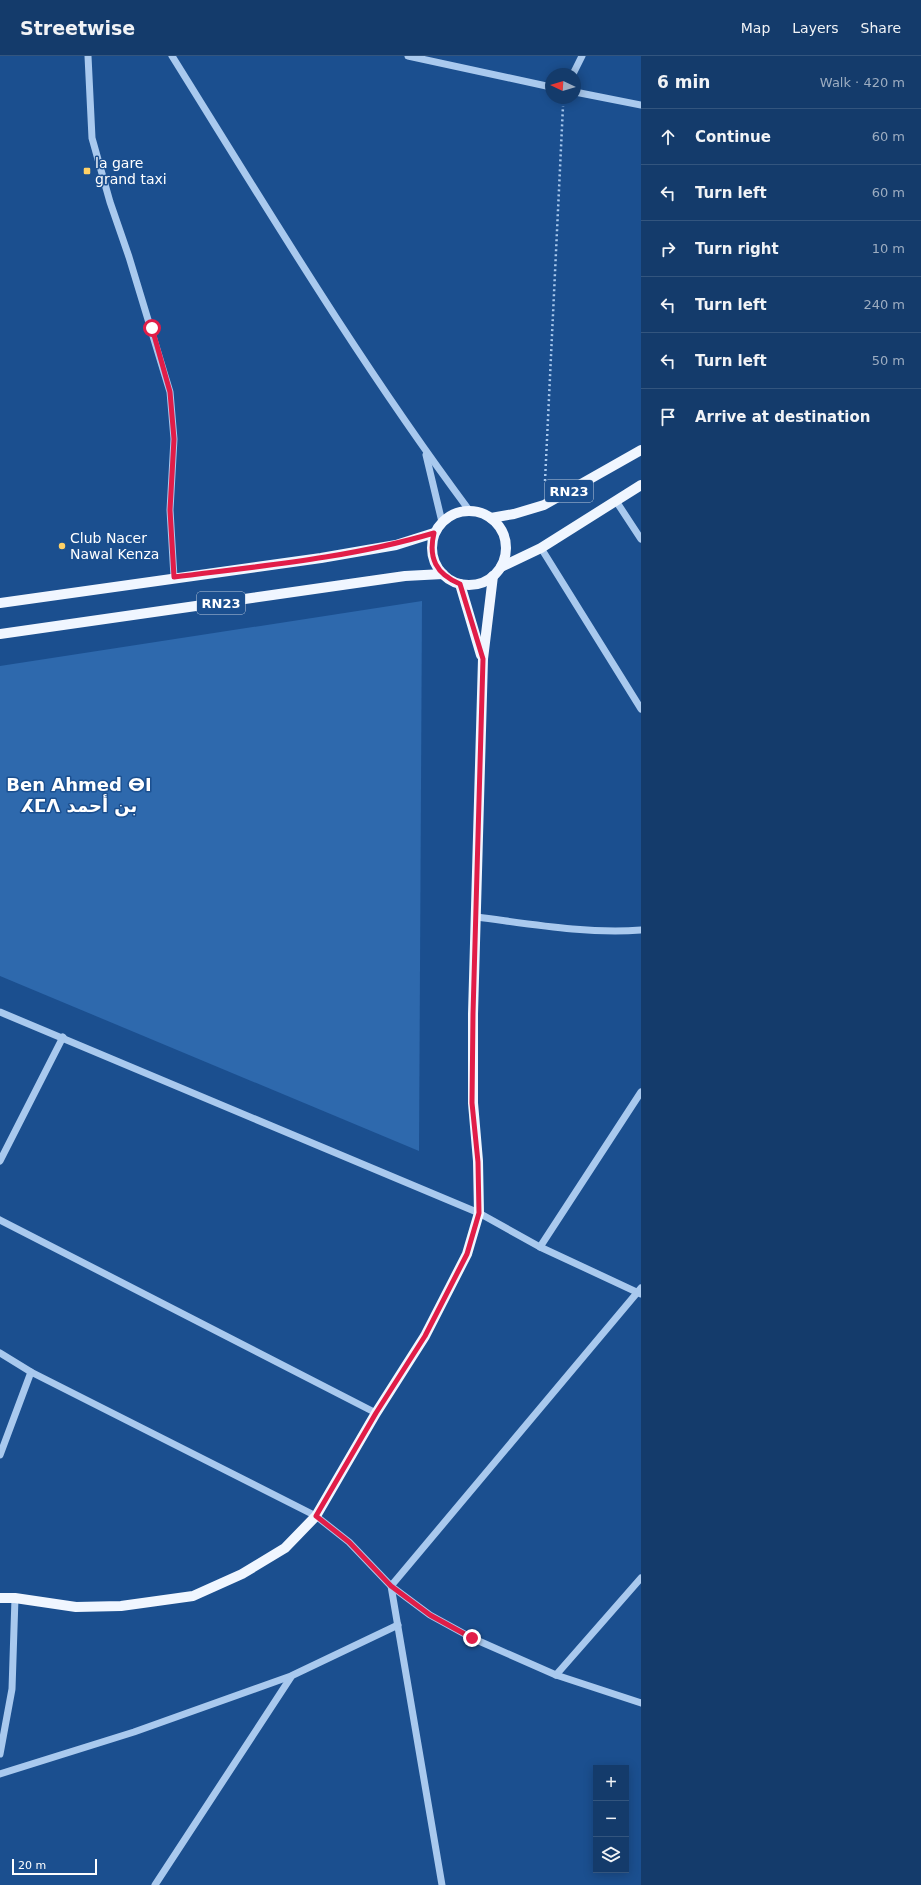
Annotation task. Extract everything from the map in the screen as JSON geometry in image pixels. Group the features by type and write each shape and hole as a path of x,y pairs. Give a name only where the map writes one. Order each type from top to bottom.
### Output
{"main road":[{"name":"RN23","path":"491,518 514,514 544,505 641,450"},
{"name":"RN23","path":"500,567 541,548 641,485"},
{"path":"483,659 460,584 443,574 436,566 432,555 432,544 434,533 442,522 450,515 469,510 481,512 491,518"},
{"name":"RN23","path":"460,584 472,585 483,582 493,576 505,557 505,540 499,526 491,518"},
{"name":"RN23","path":"0,603 174,577 321,558 396,545 434,533"},
{"name":"RN23","path":"0,634 405,576 443,574"},
{"path":"0,1598 15,1598 76,1607 121,1606 193,1596 242,1574 284,1548 316,1516 376,1413 432,1323 467,1254 479,1213 478,1162 472,1103 473,1014 477,917 483,659 493,576"}],"street":[{"path":"88,56 92,138 110,202 129,257 170,392 174,439 170,510 174,577"},
{"path":"172,56 330,309 425,450 469,510"},
{"path":"408,56 545,86"},
{"path":"576,68 582,56"},
{"path":"581,93 641,105"},
{"path":"425,450 442,522"},
{"path":"616,501 641,539"},
{"path":"541,548 641,709"},
{"path":"477,917 569,929 623,931 641,930"},
{"path":"0,1012 63,1037 479,1213 540,1247 640,1291 391,1586"},
{"path":"0,1161 63,1037"},
{"path":"540,1247 641,1092"},
{"path":"0,1220 376,1413"},
{"path":"0,1353 31,1372 316,1516 349,1542 391,1586 430,1615 465,1634 556,1675 641,1703"},
{"path":"0,1454 31,1372"},
{"path":"556,1675 641,1578"},
{"path":"391,1586 442,1885"},
{"path":"0,1754 12,1689 15,1598"},
{"path":"0,1774 134,1732 291,1676 398,1625"},
{"path":"155,1885 291,1676"}],"path":[{"path":"544,505 564,104"}],"shaded area":[{"path":"422,601 419,1151 0,976 0,666"}],"place":[{"name":"la gare grand taxi","path":"87,171"},
{"name":"Club Nacer Nawal Kenza","path":"62,546"}],"district":[{"name":"Ben Ahmed ⴱⵏ ⵃⵎⴷ بن أحمد","path":"79,795"}],"route":[{"path":"152,328 170,392 174,439 170,510 174,577 321,558 396,545 434,533 432,555 436,566 443,574 460,584 483,659 477,917 473,1014 472,1103 478,1162 479,1213 467,1254 425,1336 376,1413 316,1516 349,1542 391,1586 430,1615 472,1638"}]}
